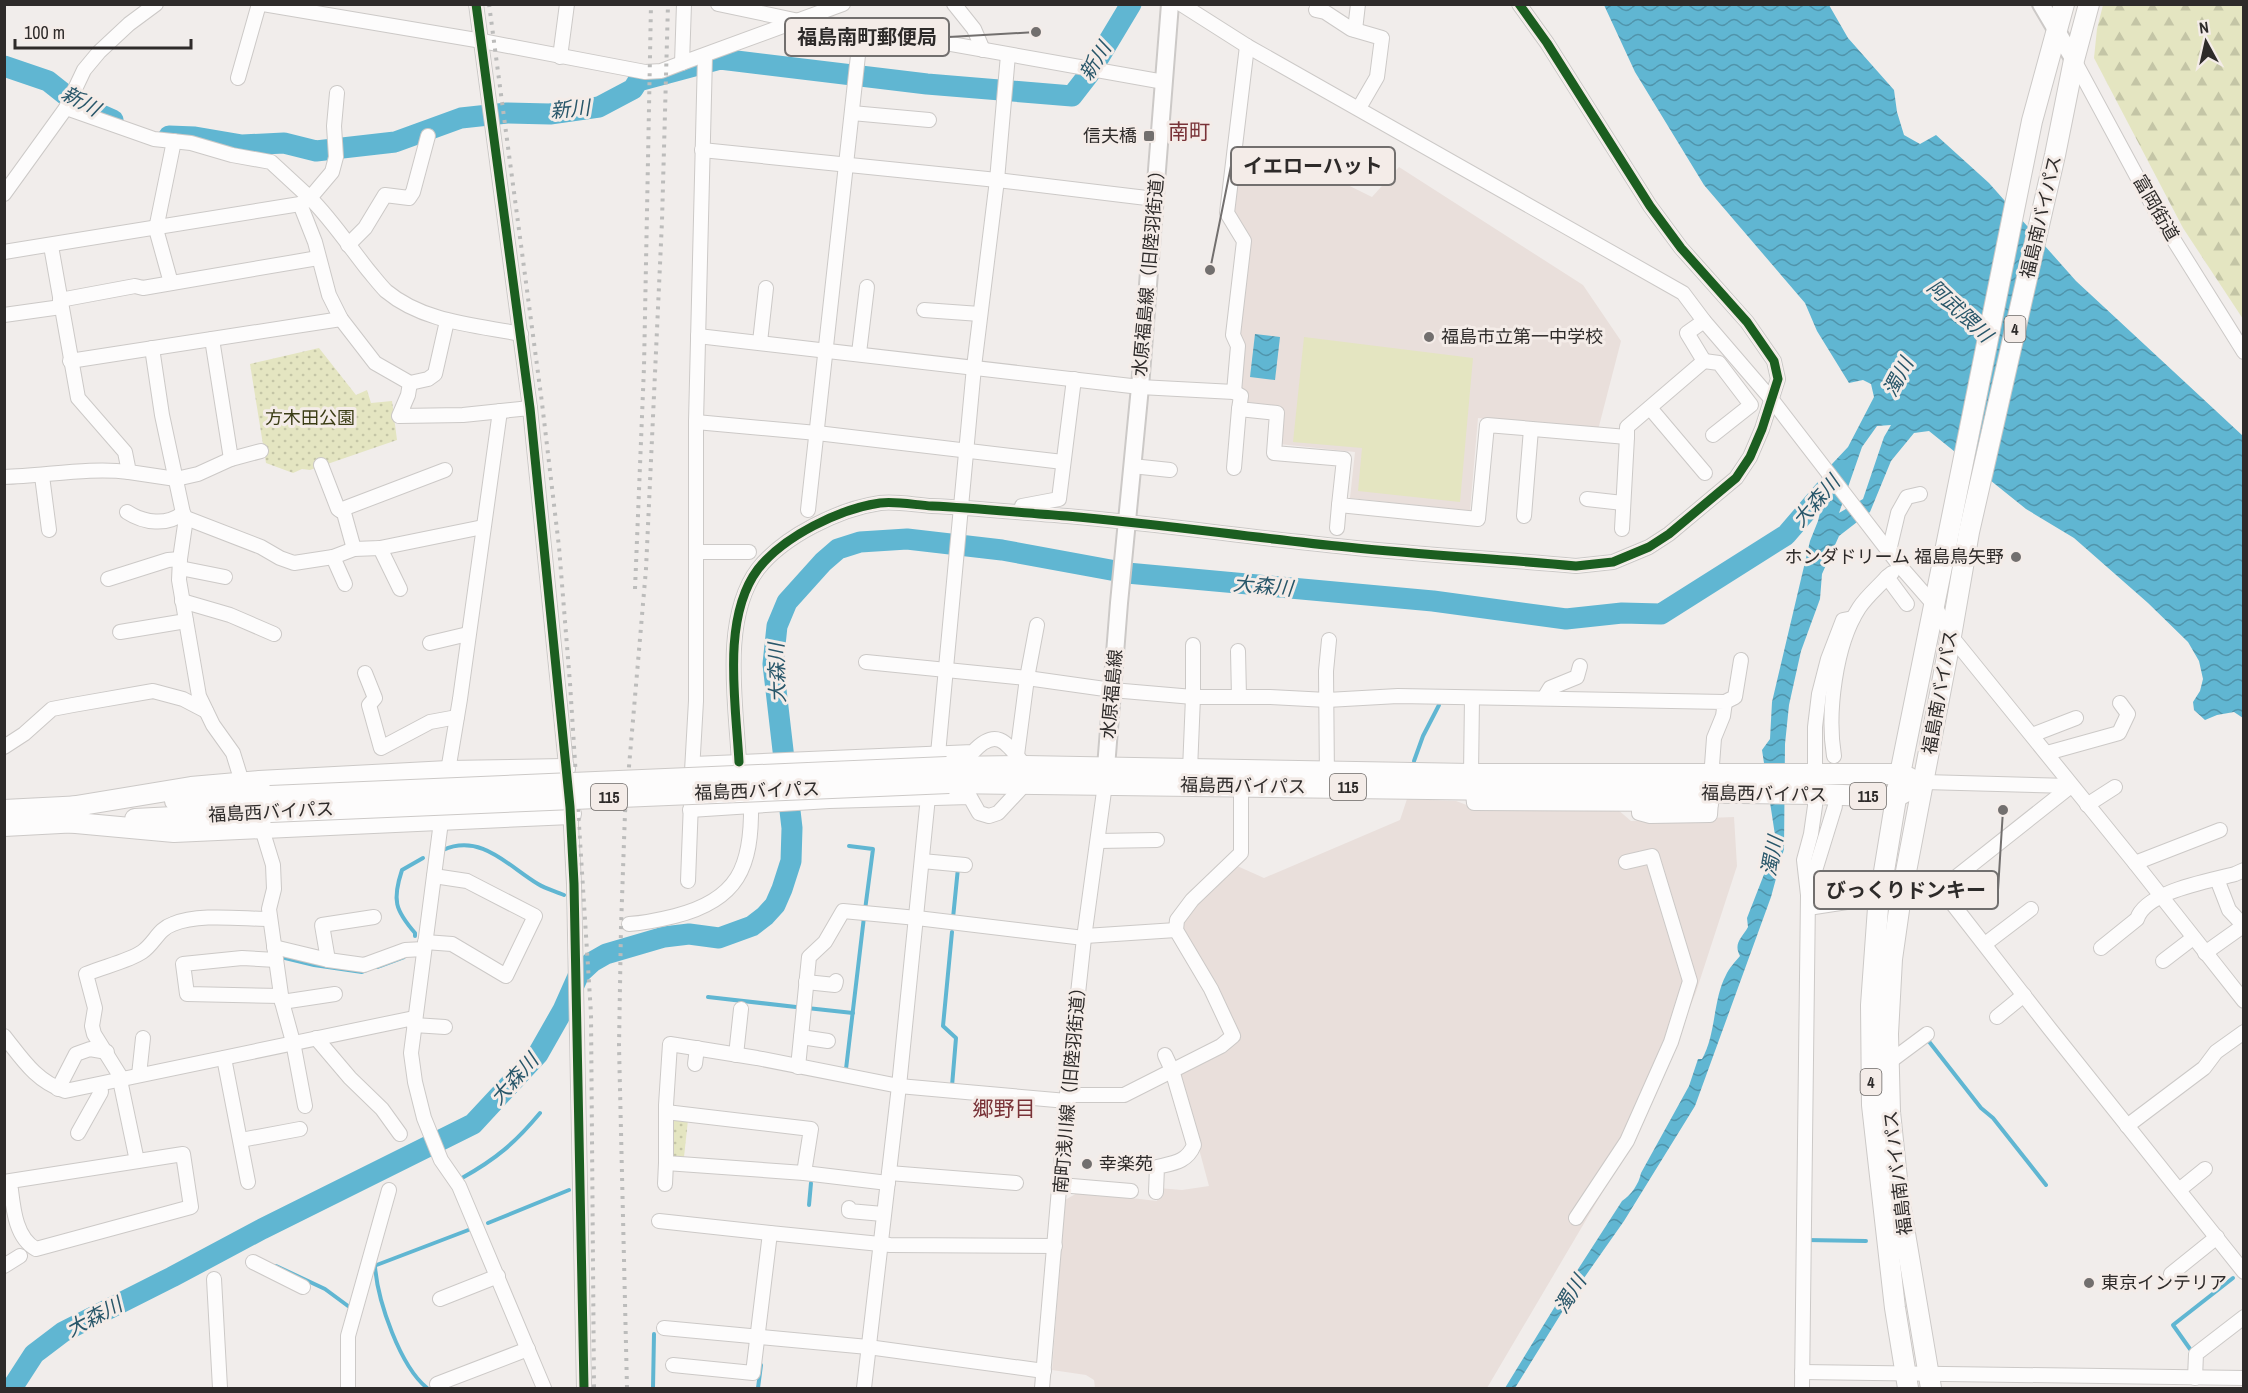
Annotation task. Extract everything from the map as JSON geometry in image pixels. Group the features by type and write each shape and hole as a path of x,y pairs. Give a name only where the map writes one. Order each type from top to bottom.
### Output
{"highway":[{"name":"福島南バイパス","path":"1907,1381 1895,1308 1872,1105 1872,996 1879,897 1900,774 2032,121 2064,4"},
{"name":"福島南バイパス","path":"1929,1381 1899,1198 1890,1112 1888,1012 1892,958 1900,903 1969,532 2061,127 2074,60 2089,4"},
{"name":"福島西バイパス","path":"4,810 68,815 268,812 944,768 1023,768 1105,776 1241,779 1327,778 1747,784 1812,794 1896,797"},
{"name":"福島西バイパス","path":"1105,776 1190,770 1241,779"},
{"path":"68,815 191,787 242,782 566,772"},
{"name":"福島西バイパス","path":"1747,784 1812,774 1900,774 1924,782"},
{"name":"115","path":"1896,797 1924,782"},
{"path":"68,815 174,832 268,812 442,818 571,811"},
{"name":"福島西バイパス","path":"4,826 68,815"}],"main road":[{"name":"水原福島線（旧陸羽街道）","path":"1126,527 1140,387 1170,4"},
{"path":"2041,4 2074,60"},
{"name":"水原福島線","path":"1105,776 1126,527"}],"street":[{"path":"4,194 8,180 67,106 84,70 99,52 129,24 156,4"},
{"path":"238,78 261,4 482,41 645,72 661,71 705,56 843,4"},
{"path":"476,4 530,408 566,772"},
{"path":"560,57 567,4"},
{"path":"682,63 684,4"},
{"path":"718,4 798,21 861,28 1164,82"},
{"path":"954,4 974,29 983,50"},
{"path":"1181,4 1247,46 1683,292 1704,321 1772,400 1900,566 1935,606 1951,636 2244,1001"},
{"path":"1355,30 1358,4"},
{"path":"744,762 734,647 744,593 764,563 779,547 816,525 861,508 882,503 960,511 1021,512 1126,527 1576,566 1613,562 1649,547 1669,534 1736,478 1750,457 1772,400 1778,379 1774,361 1747,322 1681,248 1650,206 1547,43 1519,4"},
{"path":"1316,10 1325,12 1355,30 1382,38 1377,76 1359,108"},
{"path":"808,510 861,28"},
{"path":"1234,392 1238,346 1233,335 1245,241 1227,213 1247,46"},
{"path":"944,768 945,670 974,367 997,180 1008,55"},
{"path":"705,56 696,422 696,701 692,767 816,758 944,768 973,752 984,740 992,737 1004,742 1023,768"},
{"name":"富岡街道","path":"2074,60 2155,210 2244,352"},
{"path":"4,252 156,229 305,201 332,172 336,157 334,126 337,93"},
{"path":"67,106 154,139 191,143 232,155 271,162 305,201 325,213 385,290 427,314 447,321 521,334"},
{"path":"852,113 929,120"},
{"path":"348,245 365,228 385,195 409,198 413,192 428,136"},
{"path":"171,283 156,229 174,141"},
{"path":"702,150 997,180 1155,199"},
{"path":"305,201 329,295 341,319 375,363 410,383 428,379 435,374 447,321"},
{"path":"51,246 78,398 125,452 129,472"},
{"path":"4,315 135,286 143,288 318,258"},
{"path":"859,353 867,287"},
{"path":"760,342 766,288"},
{"path":"924,310 980,314"},
{"path":"70,361 341,319"},
{"path":"1704,321 1687,333 1704,362"},
{"path":"698,336 1140,387 1234,392 1241,396 1234,468"},
{"path":"212,339 231,459"},
{"path":"152,348 162,415 185,516 180,564 182,601 199,696 213,725 233,753 242,782"},
{"path":"1622,529 1627,427 1704,362 1719,363 1751,405 1713,435"},
{"path":"1021,512 1022,506 1059,499 1074,379"},
{"path":"410,383 408,395 399,416 463,415 530,408"},
{"path":"1650,408 1705,473"},
{"path":"1239,409 1277,413 1274,453 1344,459 1337,528"},
{"path":"447,777 500,411"},
{"path":"696,422 817,433 1063,462"},
{"path":"1339,505 1478,519 1487,425 1627,437"},
{"path":"1524,516 1531,429"},
{"path":"4,477 108,470 176,479 198,474 231,459 261,451"},
{"path":"321,465 338,509 344,513 354,549"},
{"path":"1132,466 1170,470"},
{"path":"340,510 445,470"},
{"path":"42,476 49,530"},
{"path":"1889,551 1898,513 1907,497 1920,494"},
{"path":"1587,499 1623,503"},
{"path":"127,512 145,522 174,520 185,516 294,563 333,556 354,549 380,548 483,527"},
{"path":"380,548 400,590"},
{"path":"696,552 748,552"},
{"path":"333,556 345,584"},
{"path":"108,579 168,561 225,577"},
{"path":"1834,756 1830,733 1831,710 1844,644 1853,618 1860,605 1900,566"},
{"path":"1887,578 1907,604"},
{"path":"182,601 230,615 274,634"},
{"path":"1802,1389 1808,902 1804,860 1811,834 1812,774 1819,694 1828,658 1843,620 1853,618"},
{"path":"120,632 186,621"},
{"path":"688,881 691,806 970,797 979,813 989,816 998,813 1023,768 1027,678 1036,625"},
{"path":"430,643 468,634"},
{"path":"1327,778 1329,640"},
{"path":"1190,770 1193,645"},
{"path":"1238,651 1239,697"},
{"path":"866,662 1193,697 1327,700 1398,696 1725,702 1735,697 1741,660"},
{"path":"1544,698 1550,688 1577,676 1580,666"},
{"path":"365,673 375,698 369,705 381,748 430,722 457,717"},
{"path":"4,747 24,734 52,708 153,692 183,699 206,711"},
{"path":"1472,698 1474,803 1711,802"},
{"path":"1712,765 1714,738 1723,716 1725,702"},
{"path":"2047,753 2119,733 2128,714 2120,703"},
{"path":"2032,735 2076,718"},
{"name":"南町浅川線（旧陸羽街道）","path":"1042,1389 1067,1098 1084,937 1105,776"},
{"path":"665,1184 670,1044 899,1086 1067,1098 1124,1095 1221,1046 1233,1036 1211,989 1176,930 1177,920 1192,900 1241,853 1241,779"},
{"path":"1924,782 2071,786"},
{"path":"2071,786 1941,889 2244,1272"},
{"path":"2087,805 2115,787"},
{"path":"864,1389 899,1086 928,797"},
{"path":"629,924 645,923 688,912 721,897 736,881 745,861 751,836 751,805"},
{"path":"1808,902 1835,806"},
{"path":"571,811 584,1389"},
{"path":"268,812 274,889 269,909 270,919 282,999 305,1106"},
{"path":"442,818 414,1022 411,1053 415,1082 424,1118 441,1161 459,1186 544,1389"},
{"path":"2135,863 2220,830"},
{"path":"1098,841 1157,840"},
{"path":"1576,1218 1627,1141 1671,1042 1690,981 1652,856 1626,862"},
{"path":"922,861 965,865"},
{"path":"2101,948 2137,919 2139,913 2160,895 2244,870"},
{"path":"335,993 282,999 187,994 183,964 275,954 364,965 424,945 452,944 506,976 535,916 467,880 434,876"},
{"path":"2205,953 2243,926 2229,910 2217,879"},
{"path":"1808,902 1879,897"},
{"path":"1985,944 2031,909"},
{"path":"798,1067 809,957 825,942 843,911 1084,937 1176,930"},
{"path":"328,960 322,925 374,917"},
{"path":"137,1161 121,1080 107,1052 94,1034 92,1026 95,1008 86,974 142,952 152,943 160,930 173,923 194,919 270,919"},
{"path":"2163,961 2193,938"},
{"path":"806,982 835,985 836,981"},
{"path":"1997,1017 2024,995"},
{"path":"736,1055 741,1009"},
{"path":"4,1036 32,1072 45,1083 65,1091 316,1038 414,1022 445,1027"},
{"path":"2127,1126 2204,1068 2216,1052 2244,1032"},
{"path":"1888,1063 1927,1034"},
{"path":"801,1037 828,1041"},
{"path":"139,1075 143,1038"},
{"path":"316,1038 350,1078 382,1109 400,1134"},
{"path":"695,1064 697,1048"},
{"path":"58,1089 76,1054 90,1049 107,1052"},
{"path":"1156,1192 1157,1167 1185,1160 1194,1145 1172,1070 1165,1055"},
{"path":"224,1058 248,1182"},
{"path":"78,1132 102,1092 100,1085"},
{"path":"666,1112 811,1129 804,1173"},
{"path":"241,1140 300,1129"},
{"path":"183,1154 191,1207 36,1249 28,1245 17,1224 7,1182 183,1154"},
{"path":"666,1163 888,1178 1016,1183"},
{"path":"2179,1190 2205,1169"},
{"path":"1060,1185 1131,1191"},
{"path":"348,1389 348,1336 389,1190"},
{"path":"849,1208 849,1211 883,1214"},
{"path":"659,1221 880,1244 1055,1246"},
{"path":"673,1365 753,1373 770,1233"},
{"path":"2171,1274 2217,1237"},
{"path":"4,1266 20,1256"},
{"path":"253,1262 303,1287"},
{"path":"440,1299 498,1276"},
{"path":"214,1279 220,1389"},
{"path":"2195,1378 2196,1354 2244,1317"},
{"path":"664,1328 868,1347 1044,1371"},
{"path":"437,1384 528,1349"},
{"path":"1802,1372 1907,1381 2089,1382 2244,1378"}],"shaded area":[{"name":"福島市立第一中学校","path":"1240,156 1303,163 1372,197 1399,167 1583,285 1621,341 1598,430 1478,418 1470,511 1350,498 1355,452 1279,444 1282,408 1247,404 1244,390 1239,383 1239,333 1249,237 1232,214"},
{"path":"1407,799 1456,801 1480,810 1617,809 1631,821 1734,817 1737,866 1696,992 1642,1125 1487,1388 1095,1388 1094,1380 1086,1375 1052,1370 1065,1200 1079,1192 1157,1201 1158,1188 1182,1190 1209,1186 1179,1075 1236,1041 1179,927 1193,904 1235,865 1264,878 1400,820"}],"green space":[{"path":"2103,5 2243,5 2243,319 2183,228 2094,58 2097,29"},
{"path":"1304,337 1473,358 1460,502 1358,491 1362,448 1293,442"},
{"name":"方木田公園","path":"319,348 356,395 367,390 371,403 392,401 397,440 310,470 302,469 293,473 266,463 250,364"},
{"path":"675,1119 688,1120 684,1157 673,1156 669,1150 669,1124"}],"water":[{"path":"1604,5 1829,5 1848,38 1894,90 1897,112 1904,135 1920,144 1936,135 1989,183 2076,281 2243,436 2243,718 2234,712 2205,720 2194,710 2193,702 2200,691 2203,679 2199,661 2188,642 2148,603 2074,538 2026,509 1929,431 1914,433 1891,461 1870,512 1839,536 1822,574 1820,599 1801,651 1789,705 1785,744 1784,849 1771,897 1695,1106 1624,1221 1577,1288 1515,1388 1505,1388 1622,1201 1636,1185 1689,1086 1698,1059 1702,1059 1707,1049 1722,985 1729,970 1740,956 1738,944 1748,927 1747,918 1770,859 1775,835 1762,750 1770,739 1772,702 1810,541 1818,521 1832,464 1848,447 1874,397 1871,384 1863,380 1849,383 1817,331 1805,303 1704,185 1635,72","holes":["1891,425 1884,437 1863,499 1839,513 1862,447 1877,426"]},
{"path":"1255,334 1280,337 1275,380 1250,377"}],"waterway":[{"name":"新川","path":"169,136 195,137 242,145 284,143 316,151 395,142 461,118 507,113 550,114 599,107 633,89 638,81 720,59 927,84 1072,96 1089,74 1131,4"},
{"name":"新川","path":"4,66 48,81 77,104 113,120"},
{"name":"大森川","path":"12,1388 34,1354 63,1332 262,1229 473,1124 538,1054 563,1010 579,974 592,962 606,954 664,937 689,934 719,938 752,926 765,916 775,905 791,861 792,828 773,664 777,626 787,602 838,549 860,542 907,539 1002,550 1127,573 1433,601 1566,619 1622,613 1661,614 1786,535 1842,470"},
{"path":"1414,761 1423,736 1439,705"},
{"path":"443,850 457,846 482,849 505,861 541,886 564,895"},
{"path":"849,846 873,849 865,910"},
{"path":"415,936 399,911 396,897 402,870 423,858"},
{"path":"953,918 958,868"},
{"path":"846,1069 864,917"},
{"path":"952,932 943,1026 956,1038 952,1086"},
{"path":"281,957 314,965 362,972 367,970"},
{"path":"377,967 404,957"},
{"path":"708,997 796,1007"},
{"path":"807,1008 853,1013"},
{"path":"1927,1039 2046,1185"},
{"path":"462,1178 504,1150 540,1113"},
{"path":"809,1205 811,1183"},
{"path":"488,1223 569,1190"},
{"path":"373,1270 374,1266 471,1229"},
{"path":"1806,1240 1866,1241"},
{"path":"276,1266 325,1289 348,1306"},
{"path":"375,1267 381,1298 399,1349 417,1378 427,1388"},
{"path":"2190,1349 2173,1325 2233,1278"},
{"path":"653,1388 654,1334"},
{"path":"758,1388 761,1365"}],"railway":[{"path":"489,4 542,403 559,547 570,683 591,1014 594,1388"},
{"path":"635,589 644,367 651,4"},
{"path":"627,1388 619,1046 621,927 625,813 646,569 662,221 668,4"}],"cycle path":[{"path":"476,4 530,408 570,807 574,884 584,1388"},
{"path":"739,762 734,688 735,636 746,589 758,569 769,557 797,535 830,518 864,506 892,502 1067,516 1376,550 1576,566 1613,562 1649,547 1669,534 1736,478 1750,457 1762,429 1778,379 1774,361 1747,322 1681,248 1650,206 1547,43 1519,4"}],"place":[{"name":"福島南町郵便局","path":"1036,32"},
{"name":"信夫橋","path":"1149,136"},
{"name":"イエローハット","path":"1210,270"},
{"name":"福島市立第一中学校","path":"1429,337"},
{"name":"ホンダドリーム 福島鳥矢野","path":"2016,557"},
{"name":"びっくりドンキー","path":"2003,810"},
{"name":"幸楽苑","path":"1087,1164"},
{"name":"東京インテリア","path":"2089,1283"}],"district":[{"name":"南町","path":"1189,132"},
{"name":"郷野目","path":"1004,1109"}],"water label":[{"name":"阿武隈川","path":"1960,311"},
{"name":"濁川","path":"1898,377"},
{"name":"濁川","path":"1772,856"},
{"name":"濁川","path":"1570,1294"}]}
